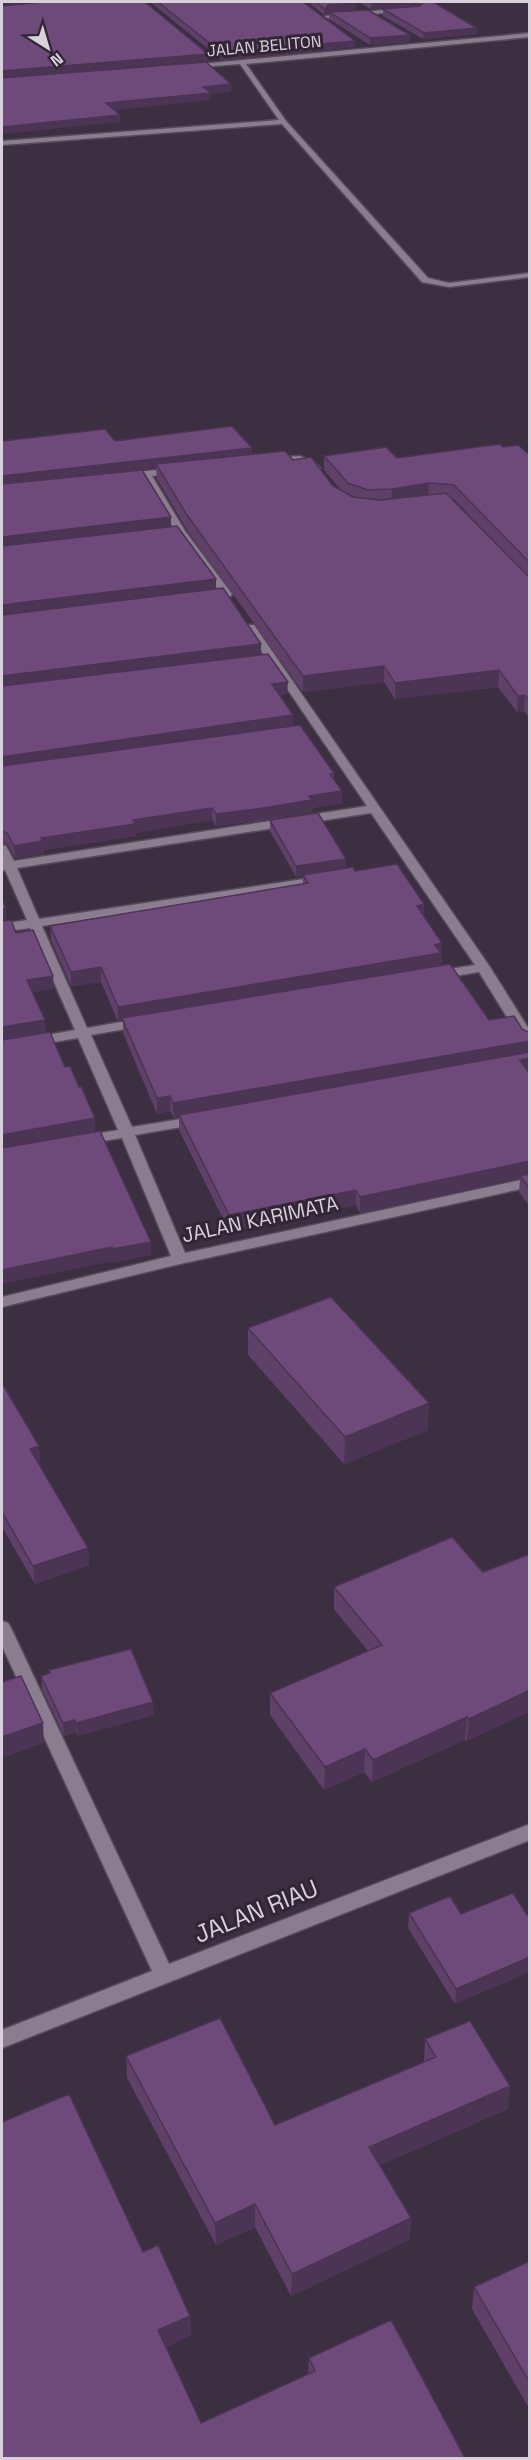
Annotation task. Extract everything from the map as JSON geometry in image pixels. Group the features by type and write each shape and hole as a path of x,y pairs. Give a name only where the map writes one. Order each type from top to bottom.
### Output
{"street":[{"path":"361,7 380,18"},
{"path":"333,27 326,18 410,9"},
{"name":"JALAN BELITON","path":"185,67 530,35"},
{"path":"415,40 424,45"},
{"path":"360,44 369,50"},
{"path":"211,57 219,64"},
{"path":"242,63 284,122 425,280 441,285 530,275"},
{"path":"2,143 284,122"},
{"path":"258,462 308,460 325,481"},
{"path":"112,478 191,469"},
{"path":"146,474 175,532 230,599 203,597"},
{"path":"246,622 266,660 312,730 372,809 406,867 483,967 530,1043"},
{"path":"5,866 372,809"},
{"path":"2,849 5,866 35,923 180,1259"},
{"path":"2,928 342,877"},
{"path":"424,977 483,967"},
{"path":"2,1047 152,1021"},
{"path":"70,1143 208,1119"},
{"name":"JALAN KARIMATA","path":"2,1302 180,1259 530,1182"},
{"path":"2,1628 164,1975"},
{"name":"JALAN RIAU","path":"2,2039 530,1832"}],"building":[{"path":"44,2 145,2 208,54 2,71 2,6"},
{"path":"158,2 303,2 355,41 222,53"},
{"path":"316,2 356,3 328,5 325,9"},
{"path":"424,2 433,2 477,28 424,33 383,9 420,6"},
{"path":"368,10 410,35 370,38 329,12"},
{"path":"206,62 231,84 203,87 211,93 106,103 120,115 2,127 2,78"},
{"path":"232,426 252,448 2,476 2,441 105,429 115,441"},
{"path":"500,444 503,447 518,445 530,455 530,563 454,485 429,483 368,490 348,483 324,456 386,447 397,458"},
{"path":"285,451 293,460 311,457 333,486 353,497 380,500 446,493 530,578 530,701 525,695 518,696 499,670 395,683 384,666 303,676 187,515 156,464"},
{"path":"142,470 171,517 2,537 2,484"},
{"path":"177,526 216,579 2,605 2,546"},
{"path":"223,588 261,644 2,676 2,615"},
{"path":"268,654 288,682 272,684 293,715 2,757 2,686"},
{"path":"300,725 334,773 330,774 342,791 309,796 312,800 263,808 216,814 212,808 133,820 135,824 41,838 43,841 14,846 7,833 2,831 2,766"},
{"path":"318,813 346,859 296,866 270,820"},
{"path":"397,864 424,904 417,906 442,943 435,945 441,953 118,1007 101,967 71,972 50,926 308,883 303,875 353,867 355,871"},
{"path":"11,920 16,933 33,930 53,976 27,980 45,1020 2,1027 2,921"},
{"path":"450,964 489,1020 514,1016 522,1029 530,1033 530,1041 173,1103 170,1096 157,1098 122,1018"},
{"path":"50,1032 65,1067 70,1066 95,1118 2,1135 2,1040"},
{"path":"530,1052 530,1058 520,1060 530,1074 530,1161 360,1197 356,1190 229,1215 179,1115"},
{"path":"100,1131 151,1242 112,1249 112,1247 2,1270 2,1148"},
{"path":"530,1174 530,1189 520,1176"},
{"path":"331,1297 429,1403 345,1437 248,1328"},
{"path":"2,1383 39,1446 30,1449 88,1548 33,1566 2,1512"},
{"path":"452,1537 483,1572 530,1554 530,1690 373,1760 365,1749 325,1767 270,1693 382,1645 334,1587"},
{"path":"131,1649 153,1702 76,1723 75,1720 63,1723 41,1676 50,1673 49,1670"},
{"path":"21,1676 43,1723 2,1737 2,1682"},
{"path":"513,1893 527,1915 530,1914 530,1957 456,1989 409,1913 450,1896 461,1914"},
{"path":"220,2018 275,2125 436,2057 425,2039 470,2021 510,2086 369,2147 411,2218 292,2274 255,2204 215,2223 126,2056"},
{"path":"69,2094 143,2252 158,2245 190,2316 158,2330 201,2423 315,2371 309,2358 391,2320 465,2458 2,2458 2,2122"},
{"path":"530,2261 530,2383 474,2287"}]}
